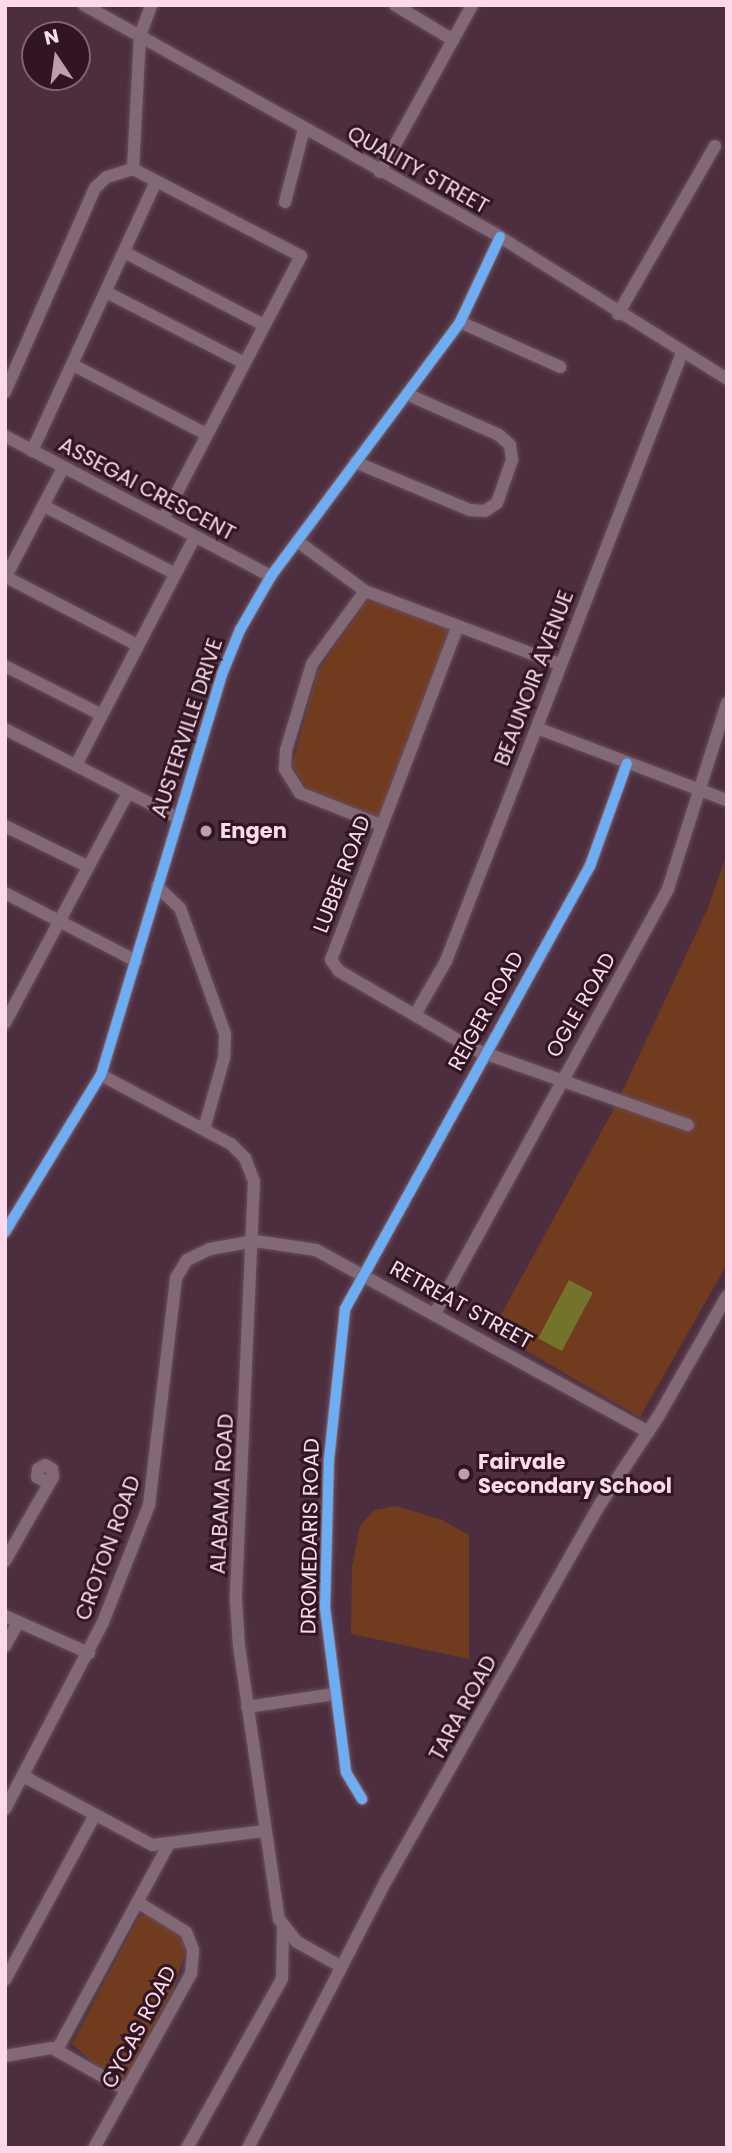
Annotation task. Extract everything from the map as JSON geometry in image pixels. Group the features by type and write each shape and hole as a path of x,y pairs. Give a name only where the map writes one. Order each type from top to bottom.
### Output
{"street":[{"name":"QUALITY STREET","path":"85,5 304,130 500,237 618,314 727,379"},
{"path":"133,169 140,36 152,5"},
{"path":"395,5 453,40"},
{"path":"380,172 472,5"},
{"path":"285,202 304,130"},
{"path":"618,314 715,146"},
{"path":"5,392 95,188 107,177 133,169 301,256 261,324 163,519"},
{"path":"33,451 156,181"},
{"name":"AUSTERVILLE DRIVE","path":"5,1232 101,1074 227,660 271,576 460,322 500,237"},
{"path":"124,252 261,324"},
{"path":"106,292 242,362"},
{"path":"460,322 560,367"},
{"name":"BEAUNOIR AVENUE","path":"416,1013 446,961 537,728 559,664 682,353"},
{"path":"73,365 204,433"},
{"path":"355,462 470,510 485,511 497,503 512,460 510,445 499,435 407,394"},
{"name":"ASSEGAI CRESCENT","path":"5,436 271,576"},
{"path":"63,468 6,577 137,645"},
{"path":"44,506 174,573"},
{"path":"76,765 100,714 195,536"},
{"path":"297,541 365,592 559,664"},
{"path":"365,592 312,664 286,750 285,769 300,793 381,825"},
{"name":"LUBBE ROAD","path":"457,628 331,960 339,971 485,1052 688,1125"},
{"path":"5,666 100,714"},
{"name":"OGLE ROAD","path":"435,1313 560,1080 660,905 701,790 727,703"},
{"path":"537,728 727,800"},
{"path":"5,729 178,818"},
{"name":"REIGER ROAD","path":"364,1272 590,866 627,762"},
{"path":"5,1023 128,793"},
{"path":"5,826 89,867"},
{"path":"158,886 180,908 225,1034 224,1058 204,1129"},
{"path":"5,893 136,961"},
{"name":"ALABAMA ROAD","path":"101,1074 231,1144 250,1167 257,1196 236,1601 247,1707 265,1831 283,1928 282,1979 187,2148"},
{"name":"RETREAT STREET","path":"176,1279 187,1260 198,1254 255,1241 306,1247 364,1272 648,1432"},
{"name":"DROMEDARIS ROAD","path":"362,1799 347,1777 334,1694 324,1592 329,1459 342,1322 364,1272"},
{"name":"CROTON ROAD","path":"5,1809 89,1653 153,1489 176,1279"},
{"name":"TARA ROAD","path":"248,2148 341,1966 601,1503 648,1432 727,1296"},
{"path":"5,1561 47,1482"},
{"path":"5,1616 17,1624 89,1653"},
{"path":"5,1646 17,1624"},
{"path":"247,1707 334,1694"},
{"path":"23,1776 142,1841 167,1847 265,1831"},
{"path":"5,1980 95,1815"},
{"path":"57,2050 167,1847"},
{"name":"CYCAS ROAD","path":"94,2148 188,1982 193,1961 186,1931 139,1903"},
{"path":"283,1928 297,1942 341,1966"},
{"path":"5,2056 44,2047 57,2050 127,2090"}],"shaded area":[{"path":"373,600 449,628 450,636 379,819 307,789 292,766 317,672 365,603"},
{"path":"727,853 727,1264 640,1417 492,1331 615,1107 708,908"},
{"path":"569,1280 593,1293 562,1351 538,1338"},
{"path":"396,1506 442,1520 469,1535 469,1659 351,1634 352,1567 360,1526 374,1510"},
{"path":"145,1915 180,1934 186,1950 173,1991 130,2074 123,2079 99,2068 72,2044 139,1916"}],"cycle path":[{"path":"5,1232 101,1075 222,674 240,630 271,576 460,322 500,237"},
{"path":"362,1799 346,1772 325,1607 329,1459 345,1309 590,866 627,763"}],"place":[{"name":"Engen","path":"206,831"},
{"name":"Fairvale Secondary School","path":"464,1474"}]}
